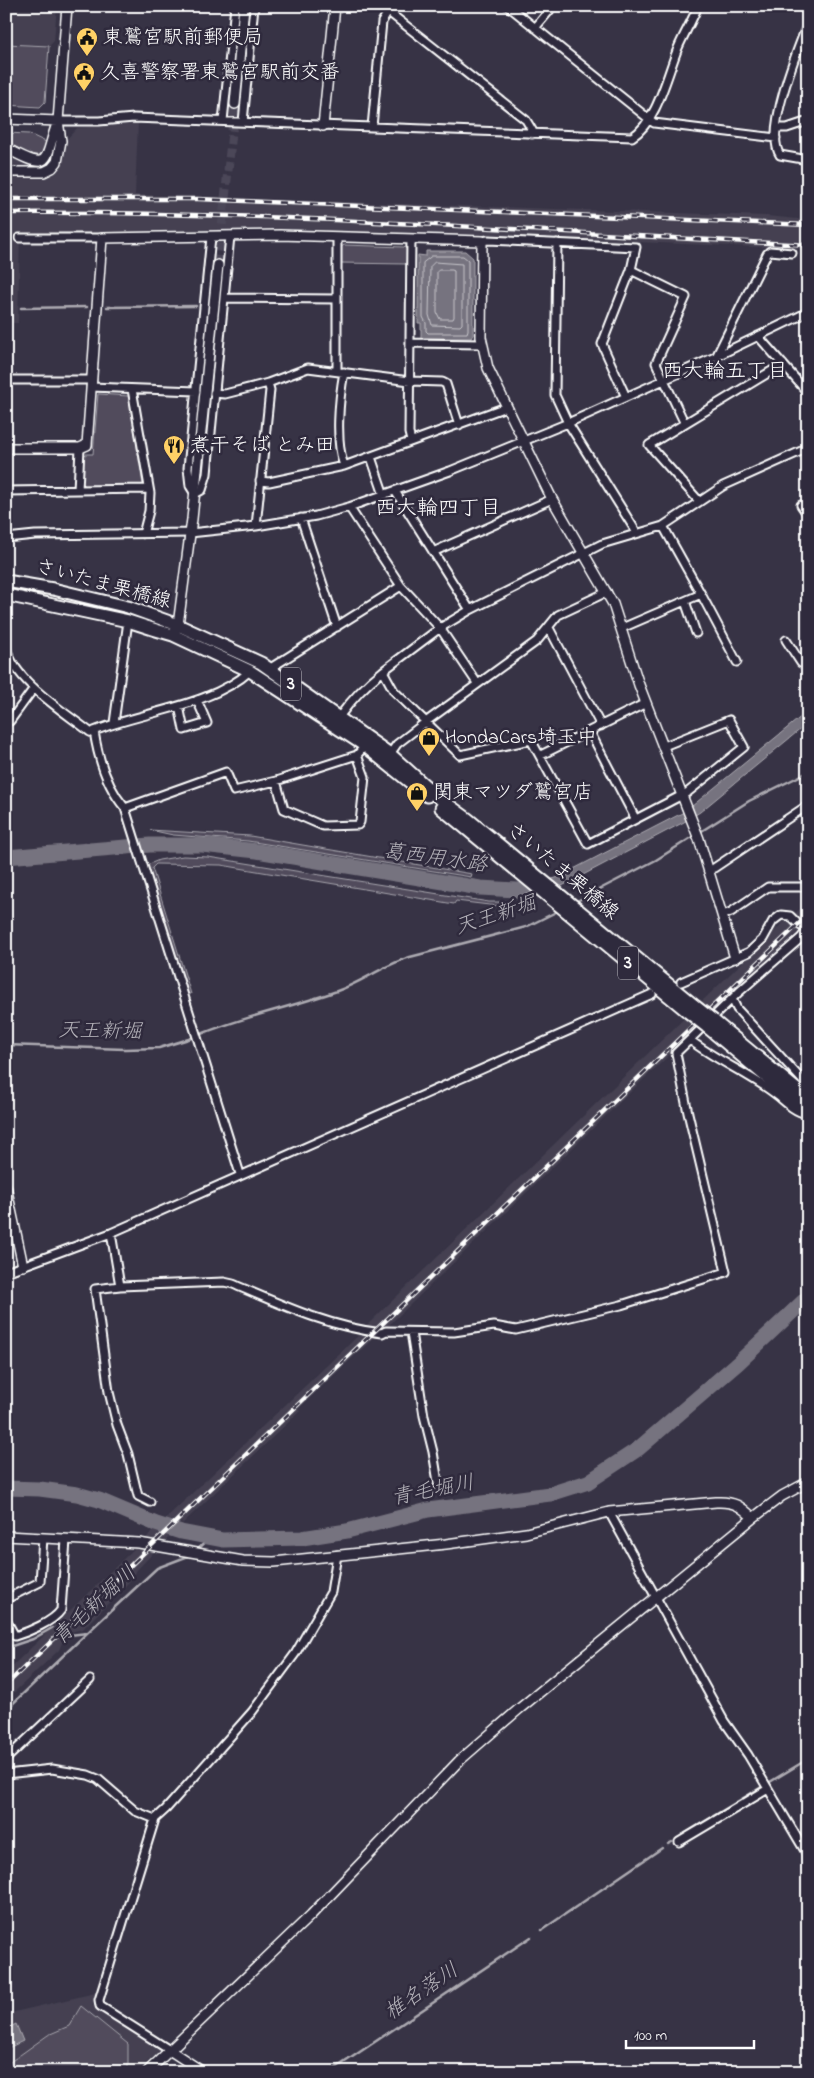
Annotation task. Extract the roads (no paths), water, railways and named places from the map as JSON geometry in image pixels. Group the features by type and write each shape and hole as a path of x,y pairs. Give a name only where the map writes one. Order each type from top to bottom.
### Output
{"main road":[{"name":"さいたま栗橋線","path":"6,581 94,598 261,663 390,754 573,911 710,1024 808,1099"},
{"name":"さいたま栗橋線","path":"6,595 176,630 250,671 526,872"},
{"name":"さいたま栗橋線","path":"710,1024 808,1113"}],"street":[{"path":"6,172 44,172 55,166 60,149 58,121 67,6"},
{"path":"223,121 235,6"},
{"path":"234,104 244,6"},
{"path":"243,122 254,6"},
{"path":"323,126 335,6"},
{"path":"381,6 526,120 532,130 532,134"},
{"path":"508,6 658,124 776,138"},
{"path":"6,119 99,121 134,118 632,137 650,119 679,46 698,6"},
{"path":"535,28 550,10"},
{"path":"372,128 382,22 388,12"},
{"path":"808,23 783,95 776,138 780,155 808,160"},
{"path":"6,148 30,160 42,161 48,156 58,121"},
{"path":"777,128 787,128 808,121"},
{"path":"19,238 280,235 488,240 636,247 631,270 602,344 626,397"},
{"path":"195,494 190,486 188,468 211,236"},
{"path":"195,494 202,490 207,474 230,236"},
{"path":"337,237 337,299 341,371 339,427 340,448 344,466"},
{"path":"6,448 86,447 88,442 102,238"},
{"path":"411,239 409,433 411,442"},
{"path":"482,241 482,344 492,378 552,499 607,592 622,628 639,685 692,818 735,958"},
{"path":"557,243 555,395 568,423 637,533"},
{"path":"715,357 767,254 770,251 792,253"},
{"path":"176,630 195,494 218,265"},
{"path":"631,270 686,297 656,363 684,422"},
{"path":"224,298 337,299"},
{"path":"6,538 35,535 190,533 256,526 350,507 523,442 568,423 715,357 808,312"},
{"path":"758,336 808,392"},
{"path":"411,343 482,344"},
{"path":"699,501 649,444 783,364"},
{"path":"214,393 225,394 268,383 304,368 341,371 410,381 442,382 446,384 459,425"},
{"path":"6,380 92,384 132,389 196,391"},
{"path":"256,526 270,390 268,383"},
{"path":"132,389 149,489 149,511 143,534"},
{"path":"260,482 269,482 344,466 506,407"},
{"path":"78,490 80,448"},
{"path":"339,717 356,695 383,671 440,628 470,610 583,552 602,544 663,526 723,486 808,448"},
{"path":"371,457 384,495"},
{"path":"6,491 149,489"},
{"path":"395,490 470,610"},
{"path":"433,552 552,499"},
{"path":"801,505 808,515"},
{"path":"350,507 401,586 440,628 477,683"},
{"path":"301,518 336,627"},
{"path":"663,526 737,662"},
{"path":"270,669 401,586"},
{"path":"390,754 397,744 427,721 477,683 538,641 558,615 607,592"},
{"path":"622,628 701,594"},
{"path":"685,602 696,634"},
{"path":"114,723 128,621"},
{"path":"549,628 601,726"},
{"path":"786,640 801,663"},
{"path":"6,648 9,657 34,688 90,732 94,733"},
{"path":"94,733 94,731 114,723 197,700 243,677 250,671"},
{"path":"383,671 394,691 460,755 531,740 541,755 588,844 635,818 683,795 742,749 744,744 729,720 664,746"},
{"path":"6,722 10,721 34,688"},
{"path":"179,706 184,730 207,723 197,700"},
{"path":"541,755 646,703"},
{"path":"590,732 635,818"},
{"path":"94,733 100,762 120,802 126,808 240,1174"},
{"path":"126,808 226,772 234,791 276,782 361,750 365,778 360,822 358,824 323,826 284,809 276,782"},
{"path":"709,870 808,805"},
{"path":"723,915 731,912 768,887 808,887"},
{"path":"150,1502 138,1496 128,1454 117,1425 109,1392 95,1289 120,1286 224,1282 345,1328 382,1333 454,1332 494,1326 516,1330 621,1305 726,1272 688,1113 676,1052 801,938 807,930 790,916 781,914 773,921 763,939 749,952 681,982"},
{"path":"6,1272 110,1233 240,1174 652,994"},
{"path":"732,999 737,1009 808,1090"},
{"path":"690,1040 708,1053 762,1084 793,1109 808,1113"},
{"path":"6,1186 23,1266"},
{"path":"110,1233 120,1286"},
{"path":"411,1332 424,1416 439,1488"},
{"path":"147,2072 311,1915 459,1761 519,1709 753,1518 782,1496 808,1482"},
{"path":"6,1536 139,1543 203,1555 260,1562 294,1561 526,1533 610,1512 726,1502 738,1504 753,1518"},
{"path":"610,1512 724,1722 768,1789 808,1856"},
{"path":"6,1599 40,1582 42,1538"},
{"path":"6,1620 15,1636 32,1630 58,1614 61,1610 66,1540"},
{"path":"203,2072 100,2006 99,2000 155,1819 244,1720 296,1654 332,1592 337,1555"},
{"path":"6,1759 90,1680"},
{"path":"6,1774 52,1769 88,1775 98,1779 135,1811 155,1819"},
{"path":"679,1842 768,1789"}],"water":[{"path":"426,251 465,251 473,258 473,335 471,338 421,338 421,323 418,323 418,255 426,256"},
{"path":"808,711 808,723 700,812 684,822 562,886 532,894 497,895 499,886 529,885 556,878 686,811"},
{"path":"16,2024 23,2041 6,2049 6,2029"}],"waterway":[{"path":"107,307 196,306"},
{"path":"21,308 87,307"},
{"name":"天王新堀","path":"573,903 656,860 749,801 808,772"},
{"name":"葛西用水路","path":"6,857 150,845 202,845 257,851 480,888 518,890"},
{"name":"天王新堀","path":"201,1034 337,991 391,964 410,957 526,927 560,910"},
{"name":"天王新堀","path":"6,1045 125,1049 159,1048 192,1038"},
{"name":"青毛堀川","path":"6,1488 40,1489 77,1494 99,1500 156,1524 181,1532 223,1540 302,1538 347,1531 428,1510 550,1494 588,1482 638,1449 738,1363 808,1297"},
{"name":"青毛新堀川","path":"197,1550 211,1537"},
{"name":"青毛新堀川","path":"6,1710 157,1568 191,1555"},
{"path":"6,1648 33,1639 52,1628"},
{"path":"66,1634 87,1633"},
{"name":"椎名落川","path":"682,1835 808,1759"},
{"name":"椎名落川","path":"668,1844 672,1842"},
{"name":"椎名落川","path":"542,1930 662,1848"},
{"name":"椎名落川","path":"330,2072 531,1937"}],"tunnel":[{"path":"218,265 235,104"}],"railway":[{"path":"6,199 198,199 808,225"},
{"path":"6,213 207,215 407,223 808,245"},
{"path":"6,1685 808,915"}],"place":[{"name":"東鷲宮駅前郵便局","path":"87,57"},
{"name":"久喜警察署東鷲宮駅前交番","path":"84,92"},
{"name":"煮干そば とみ田","path":"174,465"},
{"name":"HondaCars埼玉中","path":"429,757"},
{"name":"関東マツダ鷲宮店","path":"417,812"}],"district":[{"name":"西大輪五丁目","path":"725,372"},
{"name":"西大輪四丁目","path":"438,509"}]}
